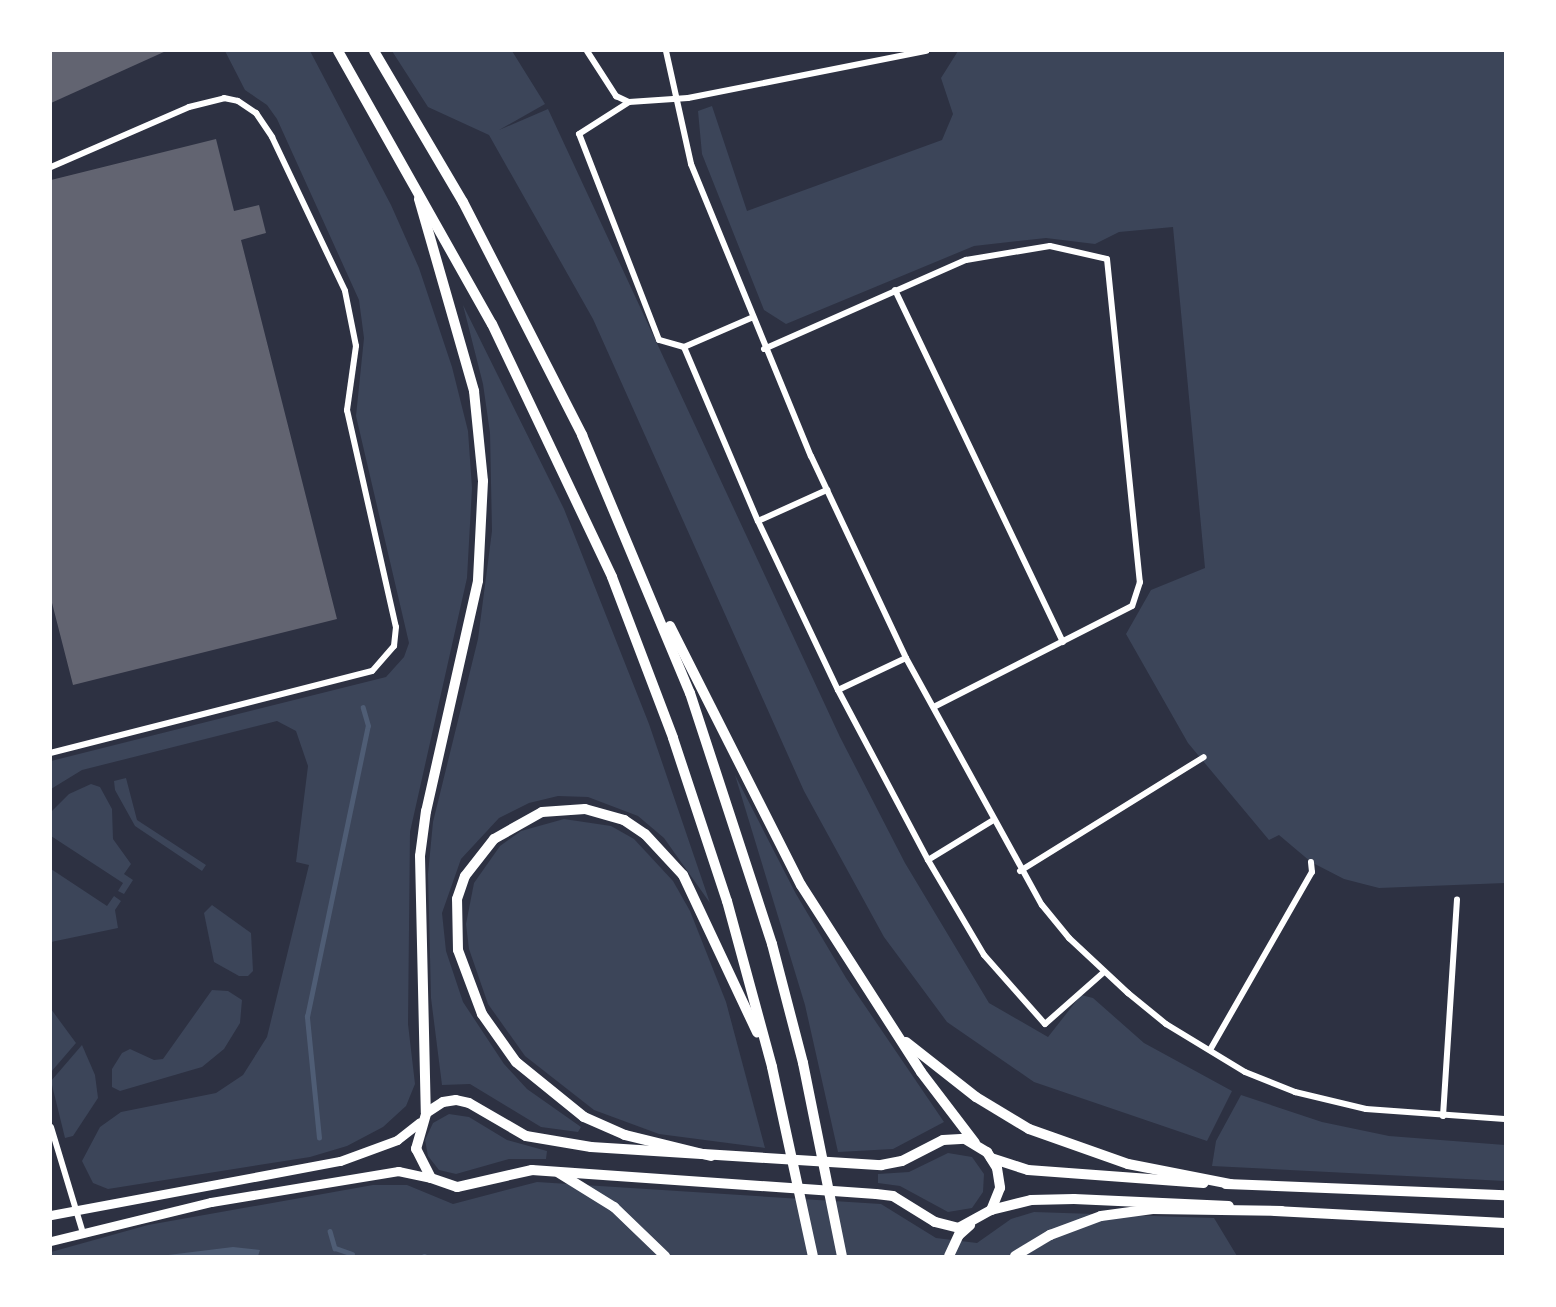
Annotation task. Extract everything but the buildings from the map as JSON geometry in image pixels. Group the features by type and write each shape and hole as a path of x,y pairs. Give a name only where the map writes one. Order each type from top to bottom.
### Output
{"highway":[{"path":"338,51 413,180 539,416 612,577 673,738 727,901 772,1067 813,1256"},
{"path":"374,51 519,308 639,564 801,885 899,1036 975,1143"},
{"path":"413,180 462,341 474,391 484,481 478,582 420,856 423,1117"},
{"path":"639,564 724,789 772,944 803,1063 842,1256"},
{"path":"711,1156 635,1138 584,1117 536,1083 498,1040 466,980 454,924 457,899 477,857 516,823 566,808 604,813 645,834 683,876 698,900 772,1067"},
{"path":"899,1036 976,1097 1029,1129 1128,1164 1231,1184"},
{"path":"559,1173 614,1207 665,1256"},
{"path":"1015,1256 1050,1235 1101,1216 1153,1209 1282,1212"},
{"path":"949,1256 959,1235 970,1225"}],"main road":[{"path":"51,1215 77,1208 340,1161 397,1140 443,1102 456,1100 544,1141 711,1156 881,1165 902,1161 943,1140 975,1143 991,1158 1040,1171 1231,1184 1505,1195"},
{"path":"423,1117 416,1149 431,1178"},
{"path":"990,1210 1000,1188 991,1158"},
{"path":"51,1241 211,1202 408,1171 457,1187 516,1171 714,1186 876,1194 899,1199 947,1227 970,1225 990,1210 1031,1200 1074,1199 1505,1223"}],"street":[{"path":"587,51 616,96 629,102"},
{"path":"666,51 691,164 751,318 827,490 906,658 992,821 1020,871 1069,938 1104,972 1166,1024 1245,1072 1295,1091 1366,1109 1505,1119"},
{"path":"751,318 684,347 659,340 579,134 629,102 676,98 926,51"},
{"path":"51,167 189,107 224,98 238,100 256,113 272,137 345,291 356,346 347,410 396,627 394,646 372,671 51,753"},
{"path":"764,349 966,260 1050,246 1107,259 1140,582 1132,606 934,707"},
{"path":"895,290 1063,642"},
{"path":"684,347 758,520 838,690 928,860 984,955 1045,1024 1104,972"},
{"path":"758,520 827,490"},
{"path":"838,690 906,658"},
{"path":"1020,871 1204,757"},
{"path":"928,860 992,821"},
{"path":"1210,1050 1312,872 1311,862"},
{"path":"1443,1116 1457,899"},
{"path":"51,1127 83,1233"}],"shaded area":[{"path":"225,51 310,51 391,205 419,268 452,367 468,431 472,488 467,578 410,832 408,1024 415,1084 406,1106 383,1127 347,1146 310,1157 108,1189 93,1183 82,1161 100,1127 121,1112 216,1093 243,1075 267,1037 309,865 296,862 308,766 296,731 277,721 82,770 51,789 51,761 386,677 404,657 409,643 356,416 364,338 359,300 277,119 267,105 245,90"},
{"path":"392,51 512,51 545,104 499,130 548,109 840,737 905,863 989,1003 1048,1037 1081,995 1093,998 1144,1043 1232,1091 1207,1141 1034,1082 947,1022 884,937 804,791 593,319 489,135 428,107"},
{"path":"958,51 1505,51 1505,883 1379,888 1344,879 1311,862 1279,835 1269,840 1188,743 1126,634 1151,590 1205,568 1173,227 1119,232 1095,244 1046,238 974,246 786,324 764,310 702,154 698,111 712,106 747,211 942,140 953,114 941,78"},
{"path":"463,305 564,509 649,724 710,903 664,838 638,816 588,797 558,796 529,803 499,818 461,859 442,913 446,951 463,1002 504,1064 527,1089 581,1127 578,1132 541,1127 470,1084 442,1085 431,998 428,874 433,822 478,639 492,531 490,433 483,384"},
{"path":"735,775 796,894 846,978 944,1122 893,1149 838,1152 805,1005"},
{"path":"126,778 137,820 206,865 202,871 135,826 115,790 114,781"},
{"path":"91,784 100,787 112,809 113,839 131,864 124,874 133,880 124,894 118,891 123,883 51,836 51,812 69,794"},
{"path":"564,819 611,826 634,839 673,881 690,911 726,1002 765,1148 659,1134 594,1110 525,1056 488,1004 469,949 466,924 474,883 500,846 521,831"},
{"path":"51,869 107,906 114,896 121,901 115,910 118,928 51,942"},
{"path":"212,905 251,933 253,971 248,976 239,976 214,962 204,913"},
{"path":"212,990 228,991 242,1000 240,1023 224,1049 202,1067 120,1091 112,1087 112,1069 122,1053 130,1049 154,1060 163,1059"},
{"path":"51,1009 76,1043 51,1072"},
{"path":"82,1045 95,1075 98,1098 73,1136 65,1138 51,1081"},
{"path":"1241,1095 1322,1122 1389,1136 1505,1145 1505,1181 1212,1166 1216,1141"},
{"path":"449,1114 469,1117 507,1140 547,1151 546,1159 509,1159 456,1174 439,1170 428,1156 425,1140 433,1123"},
{"path":"948,1153 972,1157 984,1174 983,1192 972,1208 948,1212 900,1186 878,1183 878,1174 909,1172"},
{"path":"537,1182 881,1204 936,1238 977,1243 1011,1219 1034,1212 1214,1218 1237,1256 51,1256 51,1252 148,1225 373,1185 407,1185 453,1204"},
{"path":"233,1247 260,1250 258,1256 160,1256"}],"waterway":[{"path":"319,1138 307,1017 368,726 363,708"},
{"path":"330,1231 335,1248 352,1254"}]}
